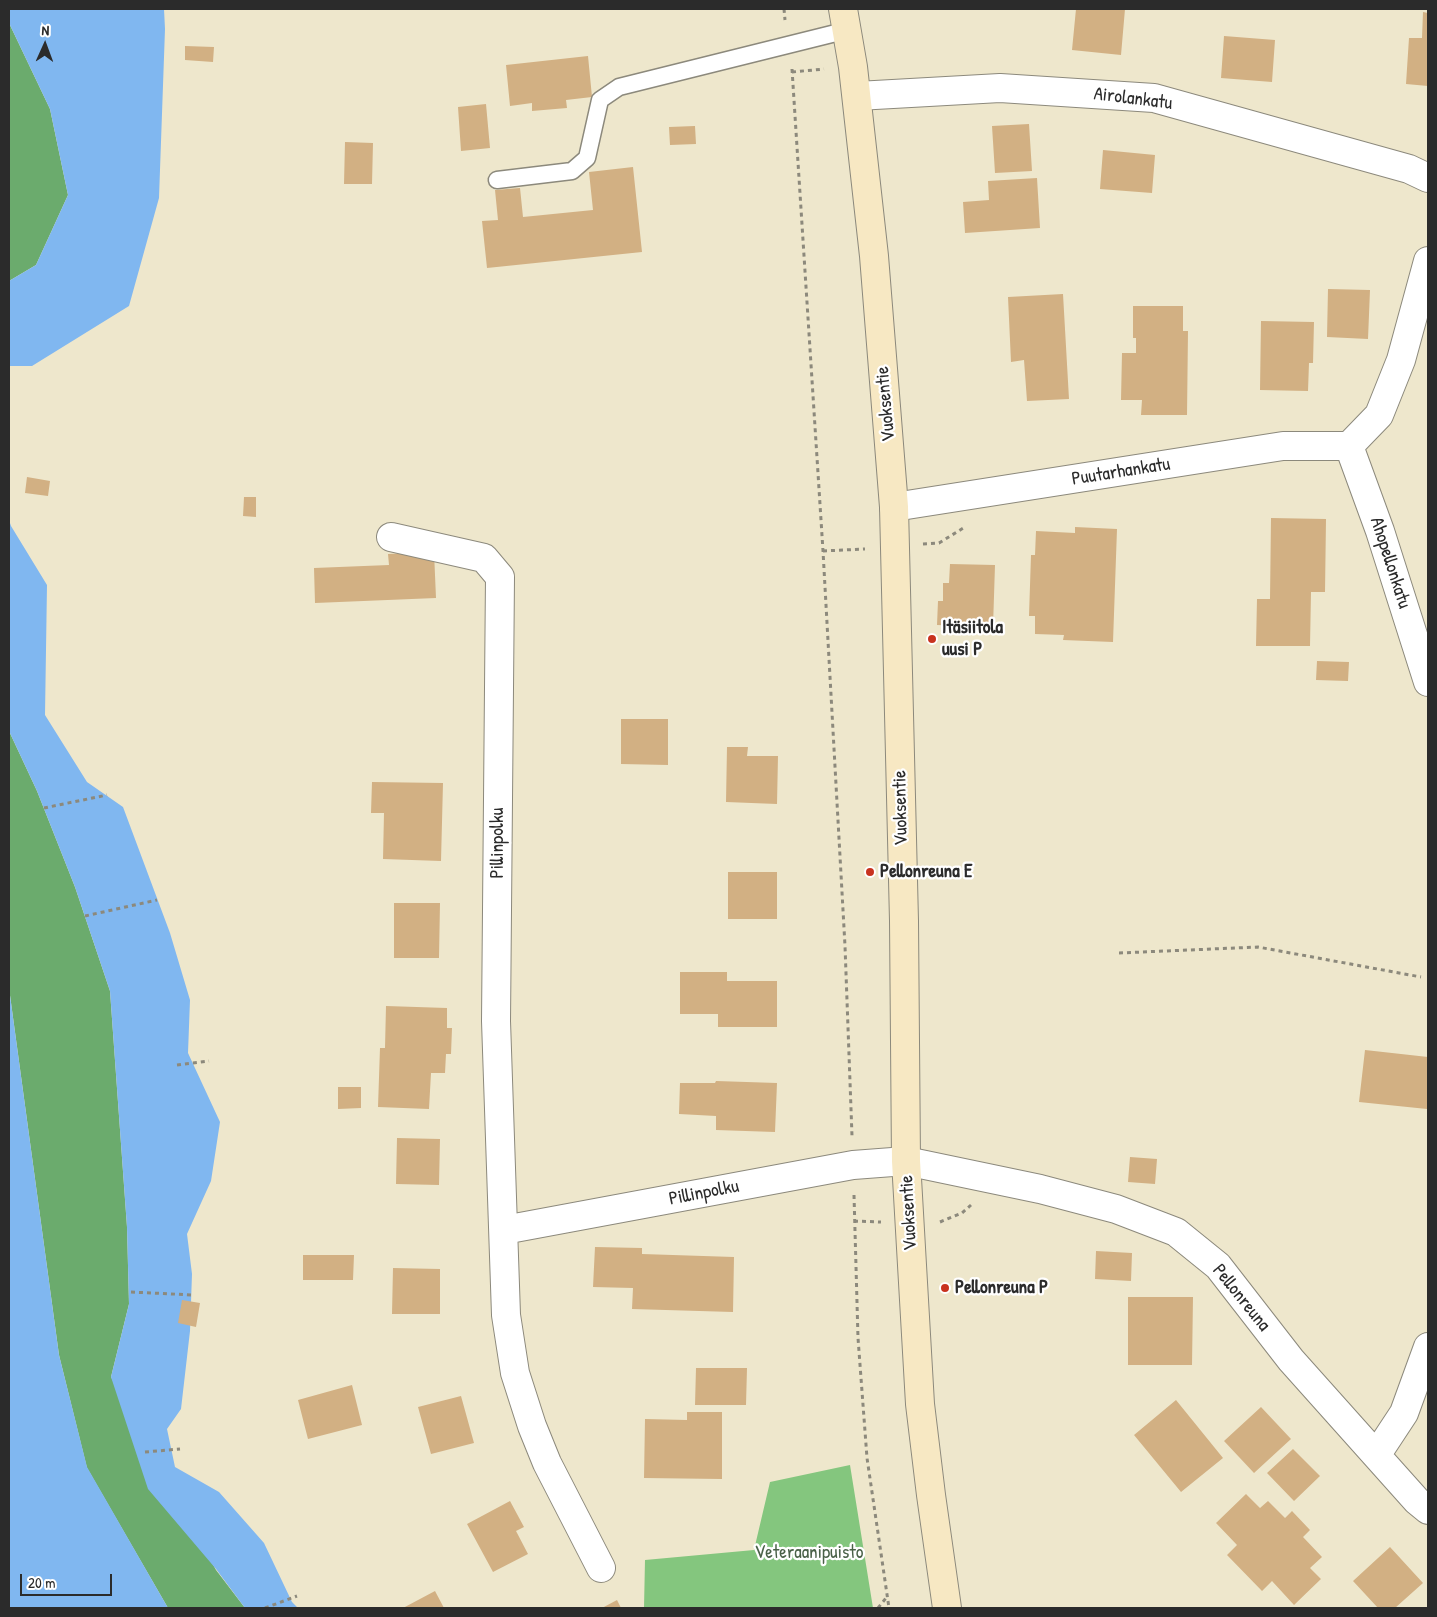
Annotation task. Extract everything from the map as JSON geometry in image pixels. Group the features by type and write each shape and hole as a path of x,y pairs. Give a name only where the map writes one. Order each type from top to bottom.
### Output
{"street":[{"name":"Vuoksentie","path":"845,19 857,96 875,266 894,507 904,920 906,1161 920,1404 947,1608"},
{"name":"Airolankatu","path":"857,96 1000,88 1154,98 1410,169 1428,178"},
{"path":"1349,446 1379,415 1401,360 1428,261"},
{"name":"Puutarhankatu","path":"894,507 1283,446 1349,446"},
{"name":"Ahopellonkatu","path":"1349,446 1380,531 1428,682"},
{"name":"Pillinpolku","path":"391,537 484,558 500,576 496,1021 506,1315 515,1373 532,1426 547,1463 601,1568"},
{"name":"Pillinpolku","path":"504,1230 853,1165 906,1161"},
{"name":"Pellonreuna","path":"906,1161 1040,1189 1116,1209 1176,1232 1218,1266 1291,1360 1417,1501 1428,1510"},
{"path":"1377,1454 1404,1414 1428,1347"}],"lane":[{"path":"497,180 572,171 586,158 600,100 619,87 789,44 845,19"}],"path":[{"path":"784,9 789,44 823,551 845,946 858,1338 868,1458 886,1598 889,1608"},
{"path":"44,808 107,795"},
{"path":"85,916 158,900"},
{"path":"1119,953 1258,947 1421,977"},
{"path":"177,1066 209,1061"},
{"path":"131,1292 193,1295"},
{"path":"145,1452 180,1449"},
{"path":"265,1608 297,1596"},
{"path":"878,1608 886,1598"}],"green space":[{"path":"9,23 50,109 68,195 36,265 9,281"},
{"path":"9,731 37,791 75,887 110,991 127,1227 129,1304 111,1377 216,1570 245,1608 168,1608 87,1468 59,1355 9,988"},
{"name":"Veteraanipuisto","path":"850,1465 873,1608 644,1608 645,1560 754,1550 770,1482"}],"water":[{"path":"9,9 164,9 165,29 159,198 129,306 32,366 9,366 9,281 36,265 68,195 50,109 9,23"},
{"path":"9,520 47,585 45,715 87,782 123,807 170,933 190,1000 188,1053 220,1122 211,1181 187,1234 192,1274 190,1331 181,1409 167,1429 175,1467 219,1492 264,1543 292,1602 298,1608 245,1608 216,1569 148,1489 111,1377 129,1304 127,1227 110,991 75,887 37,791 9,731"},
{"path":"9,988 59,1355 87,1467 168,1608 9,1608"}],"building":[{"path":"1076,9 1125,9 1121,55 1072,50"},
{"path":"1423,12 1428,13 1428,86 1406,84 1409,38 1422,38"},
{"path":"1224,36 1275,40 1272,82 1221,78"},
{"path":"185,46 214,47 213,62 185,60"},
{"path":"588,56 592,97 566,100 567,108 532,111 532,103 510,106 506,65"},
{"path":"486,104 490,148 461,151 458,107"},
{"path":"1029,124 1032,171 995,173 992,126"},
{"path":"695,126 696,144 670,145 669,127"},
{"path":"345,142 373,143 372,184 344,184"},
{"path":"1103,150 1155,155 1152,193 1100,189"},
{"path":"633,167 642,252 487,268 482,221 498,220 495,190 520,188 523,217 593,210 589,172"},
{"path":"1037,178 1040,228 965,233 963,202 989,200 988,181"},
{"path":"1328,289 1370,290 1368,339 1327,337"},
{"path":"1063,294 1069,399 1027,401 1024,360 1011,362 1008,297"},
{"path":"1133,306 1183,306 1183,331 1188,331 1187,415 1141,415 1142,400 1121,400 1122,353 1136,353 1136,338 1133,338"},
{"path":"1261,321 1314,322 1313,363 1309,363 1308,391 1260,390"},
{"path":"27,477 50,481 48,496 25,493"},
{"path":"244,497 256,497 256,517 243,516"},
{"path":"1271,518 1326,519 1325,592 1311,592 1310,646 1256,646 1257,599 1270,599"},
{"path":"1075,527 1117,529 1113,642 1063,640 1064,635 1035,634 1035,616 1029,616 1031,555 1035,555 1036,531 1075,533"},
{"path":"434,552 436,598 315,603 314,568 389,565 388,554"},
{"path":"950,564 995,565 993,627 937,625 938,601 943,601 943,583 949,583"},
{"path":"1317,661 1349,662 1348,681 1316,680"},
{"path":"621,719 668,719 668,765 621,764"},
{"path":"727,747 748,747 747,756 778,756 777,804 726,802"},
{"path":"372,782 443,783 441,861 383,859 384,813 371,813"},
{"path":"728,872 777,872 777,919 728,919"},
{"path":"394,903 440,903 439,958 394,958"},
{"path":"680,972 727,972 727,981 777,981 777,1027 718,1027 718,1014 680,1014"},
{"path":"386,1006 447,1008 447,1028 452,1028 451,1054 446,1054 445,1073 431,1073 429,1109 378,1107 380,1048 385,1048"},
{"path":"1365,1050 1428,1057 1427,1109 1359,1102"},
{"path":"716,1081 777,1083 775,1132 716,1130 716,1116 679,1114 680,1083 715,1083"},
{"path":"338,1087 361,1087 361,1108 338,1109"},
{"path":"397,1138 440,1139 439,1185 396,1184"},
{"path":"1130,1157 1157,1159 1155,1184 1128,1182"},
{"path":"595,1247 642,1248 642,1254 734,1257 733,1312 632,1309 633,1288 593,1287"},
{"path":"1096,1251 1132,1253 1131,1281 1095,1279"},
{"path":"303,1255 354,1255 353,1280 303,1280"},
{"path":"393,1268 440,1269 440,1314 392,1314"},
{"path":"1128,1297 1193,1297 1192,1365 1128,1365"},
{"path":"182,1300 200,1303 196,1327 178,1323"},
{"path":"696,1368 747,1368 746,1405 695,1405"},
{"path":"352,1385 362,1425 308,1439 298,1400"},
{"path":"461,1396 474,1443 431,1454 418,1407"},
{"path":"1176,1400 1223,1458 1181,1492 1134,1435"},
{"path":"1261,1407 1291,1439 1254,1473 1224,1441"},
{"path":"687,1412 722,1412 722,1479 644,1478 645,1419 687,1420"},
{"path":"1293,1449 1320,1476 1294,1501 1267,1473"},
{"path":"1246,1494 1260,1508 1268,1501 1285,1518 1292,1511 1310,1530 1303,1537 1322,1557 1310,1568 1321,1579 1294,1605 1272,1581 1262,1591 1227,1555 1237,1545 1216,1523"},
{"path":"510,1501 524,1527 516,1531 528,1554 493,1572 467,1524"},
{"path":"1390,1547 1423,1583 1395,1608 1378,1608 1353,1581"},
{"path":"435,1591 444,1608 403,1608"},
{"path":"617,1600 621,1608 602,1608"}],"place":[{"name":"Itäsiitola uusi P","path":"932,639"},
{"name":"Pellonreuna E","path":"870,872"},
{"name":"Pellonreuna P","path":"945,1288"}]}
